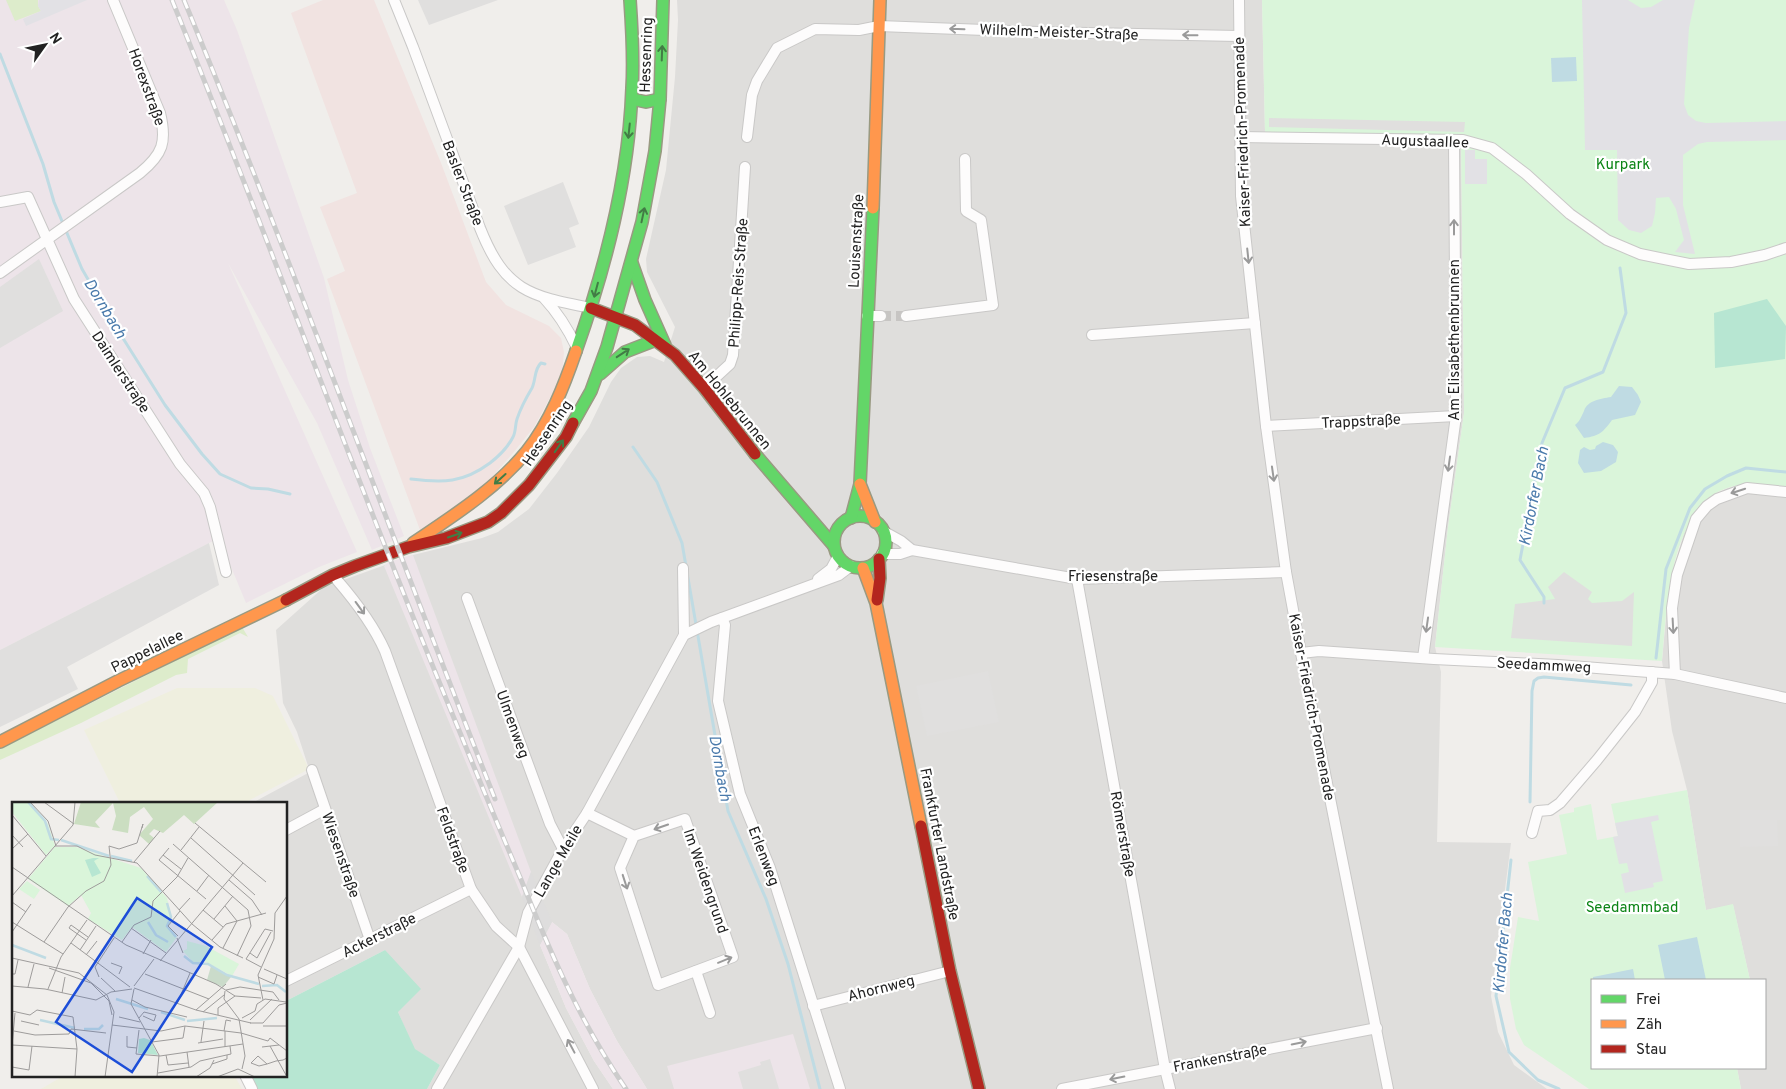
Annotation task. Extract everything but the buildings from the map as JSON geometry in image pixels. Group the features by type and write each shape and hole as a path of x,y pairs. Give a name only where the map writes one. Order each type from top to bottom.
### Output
{"street":[{"name":"Horexstraße","path":"0,273 154,162 160,152 164,138 164,128 160,113 113,0"},
{"name":"Basler Straße","path":"394,0 480,228 493,257 509,277 523,288 543,298 591,308"},
{"name":"Hessenring","path":"408,546 477,499 527,451 549,415 577,348 591,308 619,201 632,99 633,39 630,0"},
{"name":"Hessenring","path":"408,546 469,531 501,513 529,485 566,437 596,378 632,262 650,182 660,99 663,0"},
{"name":"Louisenstraße","path":"851,518 860,484 876,155 880,0"},
{"name":"Kaiser-Friedrich-Promenade","path":"1239,0 1241,196 1266,426 1286,572 1388,1089"},
{"path":"746,137 752,95 757,81 778,48 815,29 859,30 879,26"},
{"name":"Wilhelm-Meister-Straße","path":"879,26 1038,32 1238,36"},
{"path":"632,99 642,103 649,103 660,99"},
{"name":"Augustaallee","path":"1241,138 1463,140 1492,148 1526,174 1570,214 1607,240 1640,254 1689,264 1731,262 1765,255 1786,248"},
{"name":"Am Elisabethenbrunnen","path":"1423,658 1456,416 1454,141"},
{"path":"906,316 993,305 981,220 966,211 965,159"},
{"name":"Philipp-Reis-Straße","path":"704,388 730,364 733,356 745,167"},
{"name":"Daimlerstraße","path":"0,202 28,197 74,299 180,464 204,493 210,507 226,572"},
{"path":"632,262 644,300 666,348"},
{"path":"543,298 555,310 566,326 577,348"},
{"name":"Am Hohlebrunnen","path":"591,308 635,325 666,348 690,370 770,473 836,551"},
{"path":"867,316 882,316"},
{"path":"1092,335 1255,322"},
{"path":"596,378 616,357 638,345 656,340"},
{"name":"Trappstraße","path":"1266,426 1456,416"},
{"name":"Louisenstraße","path":"860,484 875,522"},
{"path":"1675,674 1672,608 1678,575 1696,519 1707,506 1717,499 1747,488 1786,492"},
{"name":"Am Hohlebrunnen","path":"806,514 837,529"},
{"path":"687,634 710,622 812,585 857,567 872,565 881,557 885,547 883,532 875,522 860,516 846,520 837,529 834,537 836,551 831,568 812,585"},
{"name":"Friesenstraße","path":"883,532 901,541 912,550"},
{"name":"Pappelallee","path":"0,742 118,681 308,589 333,574 367,563 408,546"},
{"name":"Friesenstraße","path":"881,557 912,550 1077,579 1286,572"},
{"path":"836,551 844,562 857,567"},
{"name":"Frankfurter Landstraße","path":"876,603 881,557"},
{"name":"Pappelallee","path":"308,589 337,580 367,563"},
{"name":"Frankfurter Landstraße","path":"857,567 876,603 950,971 979,1089"},
{"name":"Lange Meile","path":"437,1089 519,947 528,913 564,849 587,813 687,634 684,568"},
{"name":"Römerstraße","path":"1077,579 1170,1089"},
{"name":"Feldstraße","path":"337,580 358,605 380,638 471,888 496,926 519,947 593,1089"},
{"name":"Ulmenweg","path":"467,598 550,824 564,849"},
{"name":"Erlenweg","path":"722,618 725,625 718,701 740,794 770,868 809,988 812,1006 840,1089"},
{"name":"Seedammweg","path":"1301,653 1319,651 1675,674 1786,698"},
{"path":"1532,833 1538,811 1550,810 1560,803 1624,726 1652,682 1652,672"},
{"name":"Wiesenstraße","path":"312,770 370,940"},
{"path":"288,829 325,809"},
{"path":"587,813 634,836"},
{"name":"Im Weidengrund","path":"685,819 733,957 658,985 620,868 634,836 685,819"},
{"name":"Ackerstraße","path":"288,980 471,888"},
{"path":"696,971 710,1013"},
{"name":"Ahornweg","path":"812,1006 950,971"},
{"name":"Frankenstraße","path":"1062,1089 1377,1028"},
{"path":"246,1076 252,1089"}],"shaded area":[{"path":"0,0 224,0 237,30 324,278 348,380 370,448 404,536 372,550 317,423 228,263 357,552 319,567 246,603 219,538 0,650"},
{"path":"39,0 87,0 26,26 23,19 41,11 38,6"},
{"path":"323,0 374,0 441,163 486,282 506,305 549,326 561,338 564,352 562,374 556,387 534,427 513,453 484,486 420,530 327,279 345,271 320,207 357,193 291,13"},
{"path":"418,0 498,0 429,25"},
{"path":"677,0 1262,0 1265,132 1461,135 1464,413 1448,527 1435,647 1441,672 1437,842 1511,843 1491,996 1498,1032 1514,1065 1547,1089 647,1089 617,1041 590,989 567,934 552,922 540,945 566,1008 594,1061 613,1089 427,1089 440,1065 414,1049 398,1012 385,950 288,1000 288,802 254,802 310,772 297,732 283,703 276,630 324,587 413,555 482,538 498,532 529,509 557,473 589,427 611,382 621,368 637,357 650,356 664,362 675,327 647,272 646,259 666,170 675,77 678,20"},
{"path":"1582,0 1628,0 1641,8 1651,7 1663,0 1695,0 1689,28 1684,104 1688,115 1696,121 1706,123 1786,121 1786,140 1707,142 1698,144 1683,155 1683,205 1695,254 1675,252 1684,240 1676,209 1669,197 1656,198 1652,226 1641,233 1629,230 1618,220 1617,150 1585,150"},
{"path":"1269,118 1465,122 1464,132 1269,127"},
{"path":"1465,150 1475,150 1475,159 1487,159 1487,184 1465,184"},
{"path":"563,182 579,224 569,228 576,247 528,265 504,206"},
{"path":"39,259 63,311 0,348 0,287"},
{"path":"1747,484 1786,487 1786,1089 1741,1089 1737,1069 1766,1069 1766,979 1750,979 1733,905 1706,910 1687,790 1672,731 1662,661 1669,584 1686,526 1700,507 1713,495 1728,488"},
{"path":"209,543 219,585 67,667 78,689 0,727 0,650"},
{"path":"413,555 531,872 522,897 384,566 389,562"},
{"path":"1564,572 1592,592 1588,599 1592,603 1622,601 1634,592 1632,646 1511,638 1515,604 1555,599 1548,587"},
{"path":"988,671 999,722 927,736 916,686"},
{"path":"1740,810 1786,810 1786,820 1777,820 1778,846 1740,847"},
{"path":"1658,815 1659,820 1651,822 1663,881 1653,883 1654,887 1625,893 1621,874 1629,872 1627,863 1619,864 1613,837 1618,836 1615,823"},
{"path":"552,922 567,934 590,989 617,1041 647,1089 613,1089 594,1061 566,1008 540,945"},
{"path":"793,1034 810,1089 674,1089 667,1066"},
{"path":"770,1059 779,1089 743,1089 738,1072 761,1065 760,1062"}],"green space":[{"path":"6,0 38,0 38,6 41,11 15,21"},
{"name":"Kurpark","path":"1262,0 1786,0 1786,487 1754,483 1731,487 1712,496 1697,511 1686,529 1672,572 1662,661 1435,647 1448,527 1464,413 1461,136 1265,132"},
{"path":"1767,299 1786,326 1785,359 1715,368 1714,313"},
{"path":"242,627 248,637 240,633 188,659 187,673 176,675 81,723 0,760 0,749"},
{"path":"177,688 255,688 273,696 309,769 246,802 120,802 84,730"},
{"name":"Seedammbad","path":"1687,790 1706,910 1733,904 1750,979 1591,979 1591,1069 1737,1069 1741,1089 1589,1089 1524,1045 1516,1029 1510,999 1510,968 1518,917 1539,921 1528,862 1567,854 1559,815 1574,812 1574,808 1591,804 1597,840 1618,836 1611,804"},
{"path":"385,950 421,989 398,1012 415,1049 440,1065 427,1089 256,1089 250,1076 288,1076 288,1000"},
{"path":"63,1076 235,1076 242,1089 41,1089"}],"water":[{"path":"1576,57 1577,81 1552,82 1551,58"},
{"path":"1619,386 1632,387 1638,395 1641,402 1635,415 1612,420 1601,433 1584,438 1575,425 1588,404 1611,397"},
{"path":"1603,442 1613,445 1618,452 1616,462 1601,471 1584,473 1578,463 1580,450 1584,447 1590,450 1595,449 1596,446"},
{"path":"1697,937 1706,979 1665,979 1658,945"},
{"path":"1633,969 1635,979 1593,979 1593,977"}],"pier":[{"path":"531,872 552,922 540,945 522,897"}],"waterway":[{"name":"Dornbach","path":"0,54 43,164 54,202 82,269 165,405 202,454 220,474 251,488 268,489 290,494"},
{"name":"Kirdorfer Bach","path":"1544,603 1544,597 1520,560 1542,443 1565,388 1603,372 1626,313 1620,268"},
{"name":"Dornbach","path":"411,479 443,481 462,478 480,470 500,454 515,433 517,419 533,385 537,368 541,363 545,364"},
{"name":"Dornbach","path":"633,447 657,482 682,543 728,811 766,899 788,964 820,1089"},
{"name":"Kirdorfer Bach","path":"1656,658 1666,569 1690,508 1705,489 1727,476 1746,468 1786,472"},
{"name":"Kirdorfer Bach","path":"1530,802 1532,691 1534,681 1544,677 1631,685"},
{"name":"Kirdorfer Bach","path":"1511,860 1496,996 1509,1052 1538,1080 1559,1089"}],"tunnel":[{"path":"881,316 906,316"}],"railway":[{"path":"172,0 387,552 531,905 580,1012 609,1064 626,1089"},
{"path":"184,0 303,299 495,799"}],"traffic: fast":[{"path":"576,351 597,287 621,188 630,122 633,77 630,0"},
{"path":"573,423 591,391 607,347 642,222 655,151 660,99 663,0"},
{"path":"632,99 646,102 660,99"},
{"path":"851,518 860,484 873,208"},
{"path":"632,263 645,300 665,345"},
{"path":"600,374 625,352 656,340"},
{"path":"755,454 834,546"},
{"path":"860,516 870,518 878,524 884,532 886,542 884,552 878,560 870,566 860,568 850,566 842,560 836,552 834,542 836,532 842,524 850,518 860,516"}],"traffic: slow":[{"path":"873,208 880,0"},
{"path":"413,543 488,490 527,451 543,428 556,403 576,351"},
{"path":"860,484 875,522"},
{"path":"863,568 876,603 921,826"},
{"path":"0,742 118,681 286,600"}],"traffic: jam":[{"path":"591,308 635,325 675,355 704,388 755,454"},
{"path":"286,600 333,575 355,566 408,547 446,538 488,522 501,513 529,485 566,437 573,423"},
{"path":"877,600 880,578 879,559"},
{"path":"921,826 950,971 979,1089"}]}
